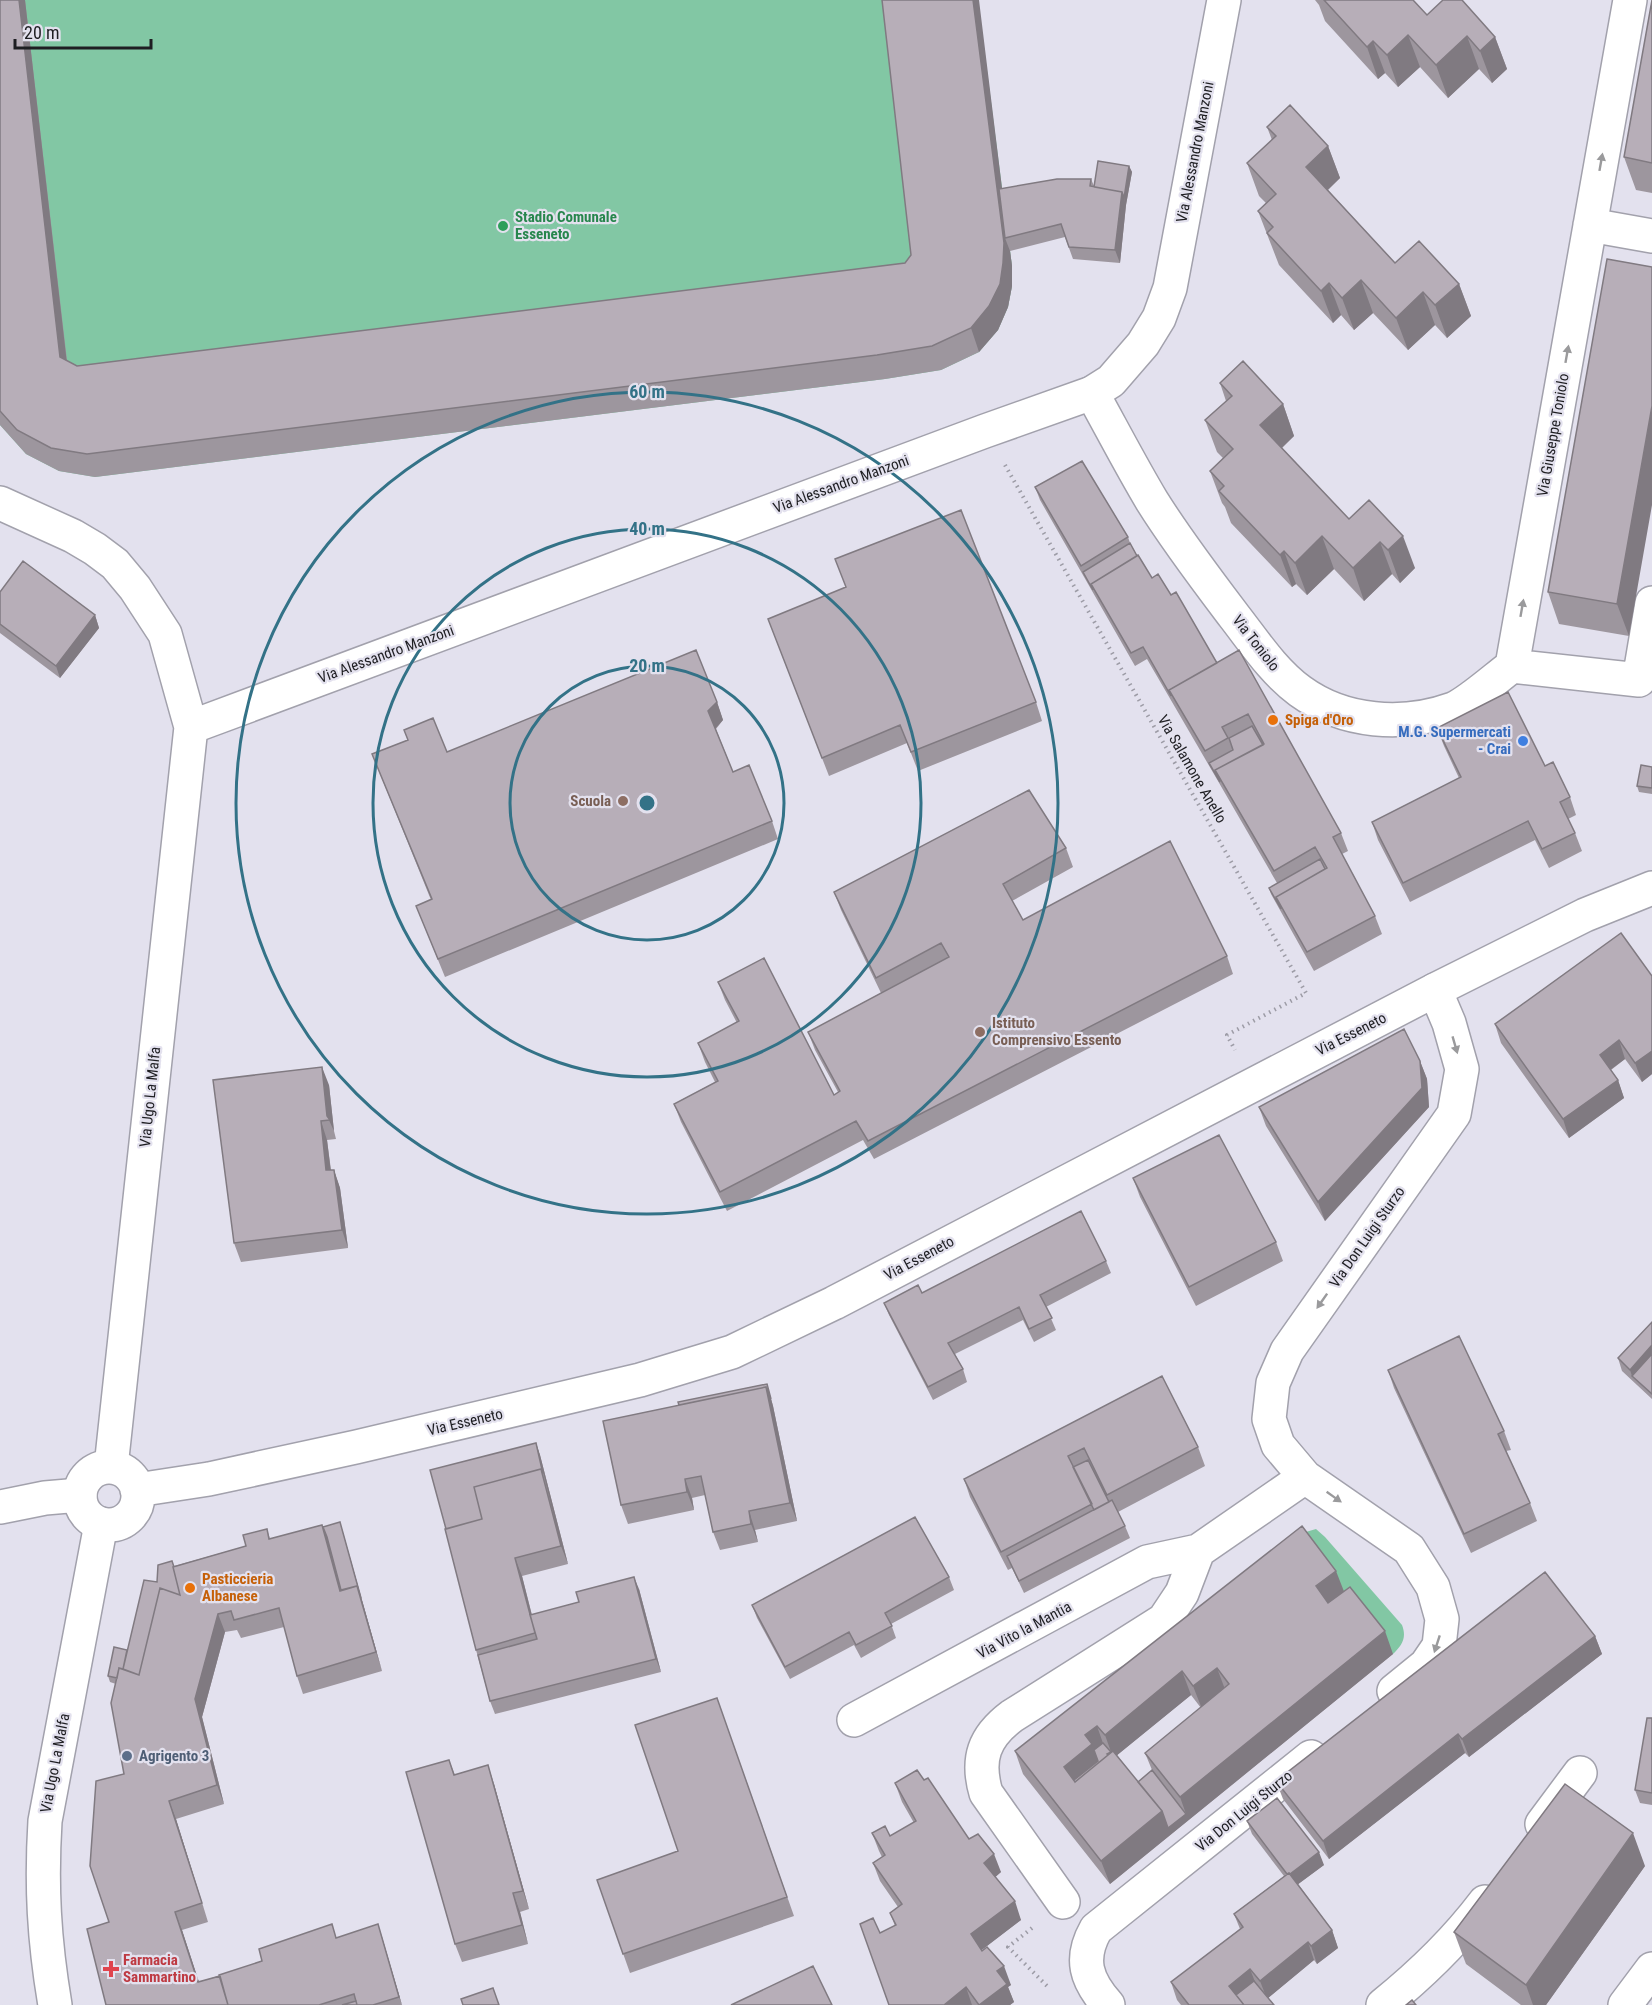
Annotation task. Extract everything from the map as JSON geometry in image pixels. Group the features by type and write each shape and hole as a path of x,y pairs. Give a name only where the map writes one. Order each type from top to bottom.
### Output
{"street":[{"name":"Via Alessandro Manzoni","path":"190,727 1092,393 1111,381 1143,344 1159,318 1170,288 1224,0"},
{"name":"Via Giuseppe Toniolo","path":"1512,666 1630,0"},
{"path":"1590,225 1652,236"},
{"name":"Via Toniolo","path":"1092,393 1152,500 1199,570 1276,671 1302,692 1330,707 1361,718 1393,721 1425,717 1456,708 1512,666"},
{"path":"0,504 73,536 115,564 135,588 165,634 190,727"},
{"path":"1512,666 1639,680 1652,603"},
{"name":"Via Ugo La Malfa","path":"111,1467 190,727"},
{"name":"Via Esseneto","path":"137,1490 209,1479 356,1447 640,1380 732,1352 834,1303 1435,990 1585,915 1652,888"},
{"name":"Via Don Luigi Sturzo","path":"1371,1709 1426,1665 1439,1646 1442,1619 1433,1587 1409,1549 1305,1477 1278,1445 1269,1419 1273,1383 1287,1352 1454,1114 1462,1069 1449,1023 1435,990"},
{"path":"111,1467 128,1474 137,1490 137,1500 128,1517 120,1523 101,1524 86,1513 80,1495 86,1478 93,1472 111,1467"},
{"path":"1063,1902 986,1793 981,1764 990,1736 1012,1716 1164,1620 1182,1593 1197,1551 1305,1477"},
{"path":"0,1507 45,1498 80,1495"},
{"name":"Via Ugo La Malfa","path":"55,2005 48,1968 43,1917 42,1869 45,1821 101,1524"},
{"name":"Via Vito la Mantia","path":"854,1720 1147,1562 1197,1551"},
{"name":"Via Don Luigi Sturzo","path":"1108,2005 1099,1995 1089,1977 1086,1961 1088,1944 1096,1929 1335,1738"},
{"path":"1523,1850 1580,1773"},
{"path":"1383,2005 1407,1986 1473,1918 1502,1879"},
{"path":"1625,2005 1652,1969"}],"path":[{"name":"Via Salamone Anello","path":"985,431 1306,993 1227,1035 1253,1084"},
{"path":"1008,1947 1050,1989"}],"green space":[{"name":"Stadio Comunale Esseneto","path":"0,0 978,0 1012,266 1012,286 1008,307 998,330 979,352 941,370 885,379 95,477 59,471 26,454 0,425"},
{"path":"1316,1529 1402,1625 1403,1641 1393,1654 1359,1611 1337,1627 1299,1534"}],"building":[{"path":"0,0 19,0 60,357 77,366 905,263 911,255 882,0 973,0 1004,243 1000,284 989,306 971,328 932,346 877,355 87,454 51,448 17,430 0,411"},
{"path":"1324,0 1413,0 1427,15 1443,0 1462,0 1495,37 1480,51 1467,36 1436,65 1408,35 1387,55 1373,41 1367,47"},
{"path":"1652,0 1652,163 1624,157"},
{"path":"1290,105 1328,146 1306,167 1395,263 1419,241 1459,284 1435,305 1423,292 1396,318 1361,280 1342,298 1329,283 1321,291 1267,233 1273,227 1258,211 1276,194 1247,163 1276,136 1267,127"},
{"path":"1098,161 1129,166 1124,198 1122,192 1094,187"},
{"path":"1057,179 1091,179 1090,186 1122,192 1115,250 1069,247 1061,224 1005,238 999,189"},
{"path":"1607,259 1652,267 1652,406 1617,604 1548,592"},
{"path":"1243,361 1283,404 1260,425 1349,519 1369,500 1403,536 1388,550 1380,542 1353,568 1322,536 1295,563 1284,551 1280,555 1219,491 1224,486 1210,471 1233,449 1205,420 1232,396 1220,383"},
{"path":"1082,461 1128,537 1081,566 1035,487"},
{"path":"961,510 1036,702 911,752 900,725 822,758 768,619 846,587 835,559"},
{"path":"1130,543 1137,556 1091,584 1093,590 1083,572"},
{"path":"1138,555 1152,578 1158,574 1171,595 1176,592 1217,663 1169,690 1171,696 1143,647 1131,653 1091,584"},
{"path":"23,561 95,615 56,666 0,624 0,592"},
{"path":"696,650 717,702 708,711 733,772 749,765 772,821 438,959 416,906 432,899 372,754 408,740 404,730 433,718 447,752"},
{"path":"1239,650 1341,833 1333,837 1375,916 1307,952 1276,897 1327,868 1315,847 1274,871 1215,770 1264,744 1248,714 1222,727 1228,738 1205,751 1169,690"},
{"path":"1508,692 1545,766 1553,762 1570,797 1560,802 1575,833 1542,849 1528,821 1403,883 1372,822 1461,777 1437,728"},
{"path":"1252,726 1263,745 1215,770 1220,782 1209,763 1233,750 1229,738"},
{"path":"1641,765 1652,767 1652,788 1637,786"},
{"path":"1029,790 1066,848 1003,884 1023,920 1170,841 1227,956 868,1141 856,1121 720,1192 674,1104 718,1081 698,1043 739,1021 718,982 764,958 834,1095 840,1091 808,1032 949,957 941,943 876,978 834,892"},
{"path":"1320,859 1325,869 1276,897 1281,909 1269,888"},
{"path":"1621,933 1652,976 1652,1051 1635,1063 1619,1040 1600,1055 1618,1080 1563,1119 1495,1024"},
{"path":"1404,1029 1420,1061 1422,1088 1318,1202 1259,1107"},
{"path":"322,1067 327,1116 330,1120 321,1121 326,1170 334,1170 342,1230 234,1243 213,1080"},
{"path":"1219,1135 1276,1242 1189,1287 1133,1178"},
{"path":"1081,1211 1106,1261 1040,1295 1052,1318 1029,1329 1019,1307 948,1343 963,1369 928,1387 884,1303 918,1285 922,1293"},
{"path":"1652,1322 1652,1345 1630,1370 1618,1358"},
{"path":"1459,1336 1504,1431 1498,1434 1530,1503 1464,1534 1388,1370"},
{"path":"1652,1354 1652,1394 1632,1376"},
{"path":"1162,1376 1198,1447 1107,1495 1084,1448 1068,1456 1092,1504 1001,1552 964,1479"},
{"path":"767,1384 771,1399 766,1387 679,1405 678,1402"},
{"path":"766,1387 790,1503 749,1511 751,1524 713,1532 701,1476 685,1479 687,1492 621,1505 603,1421"},
{"path":"536,1443 543,1474 541,1469 474,1487 482,1519 446,1529 430,1470"},
{"path":"1088,1460 1109,1502 1094,1510 1073,1467"},
{"path":"541,1469 561,1546 515,1558 535,1633 476,1650 445,1529 482,1519 474,1487"},
{"path":"1112,1500 1125,1526 1019,1581 1007,1556"},
{"path":"915,1517 949,1577 885,1613 892,1626 856,1645 849,1632 785,1667 752,1605"},
{"path":"340,1522 361,1598 357,1586 341,1590 323,1527"},
{"path":"322,1525 340,1591 357,1586 376,1652 297,1676 279,1608 234,1620 231,1611 218,1614 195,1699 217,1785 169,1801 202,1903 175,1912 198,1982 220,1976 228,2005 106,2005 87,1929 109,1922 90,1866 96,1781 124,1774 111,1703 119,1668 139,1675 160,1588 180,1595 173,1567 246,1546 243,1535 267,1529 269,1539"},
{"path":"1302,1526 1336,1571 1316,1586 1328,1603 1350,1587 1385,1631 1180,1797 1145,1753 1229,1684 1217,1668 1193,1686 1182,1671 1105,1735 1097,1726 1085,1735 1092,1744 1064,1767 1075,1782 1113,1751 1162,1811 1101,1861 1015,1751"},
{"path":"172,1561 180,1595 160,1588 139,1675 123,1669 144,1580 157,1582 158,1565"},
{"path":"1545,1572 1595,1636 1462,1739 1458,1734 1323,1841 1276,1781"},
{"path":"634,1577 656,1659 490,1701 478,1655 537,1639 530,1615 579,1602 576,1592"},
{"path":"114,1647 127,1650 123,1669 119,1668 117,1678 108,1676"},
{"path":"717,1698 787,1897 623,1954 597,1880 678,1851 635,1725"},
{"path":"1647,1718 1652,1718 1652,1793 1635,1790"},
{"path":"1103,1743 1111,1752 1075,1782 1074,1780 1098,1761 1094,1750"},
{"path":"449,1760 454,1775 488,1765 523,1891 513,1893 522,1925 455,1944 406,1772"},
{"path":"917,1770 924,1780 928,1778 969,1839 978,1834 994,1854 984,1863 1015,1901 971,1934 982,1951 987,1947 1004,1966 997,1971 1007,1984 979,2005 966,1987 944,2005 889,2005 860,1924 873,1918 880,1933 896,1925 890,1913 902,1904 873,1863 885,1855 872,1833 885,1826 890,1836 916,1821 895,1783"},
{"path":"1152,1770 1186,1814 1168,1828 1162,1811 1138,1782"},
{"path":"1565,1784 1633,1833 1526,1985 1454,1932"},
{"path":"1277,1798 1319,1852 1290,1874 1287,1874 1247,1821"},
{"path":"1289,1873 1332,1930 1311,1946 1308,1942 1260,1981 1250,1969 1229,1986 1244,2005 1189,2005 1171,1982 1243,1927 1234,1914"},
{"path":"332,1924 336,1938 378,1924 399,1997 373,2005 357,2005 354,1994 319,2005 228,2005 219,1975 262,1961 259,1949"},
{"path":"813,1966 832,2005 731,2005"},
{"path":"1254,1981 1274,2005 1244,2005 1236,1995"},
{"path":"493,1988 499,2005 463,2005 461,1999"},
{"path":"1412,2000 1416,2005 1406,2005"},
{"path":"356,2001 357,2005 342,2005"}],"place":[{"name":"Stadio Comunale Esseneto","path":"503,226"},
{"name":"Spiga d'Oro","path":"1273,720"},
{"name":"M.G. Supermercati - Crai","path":"1523,741"},
{"name":"Scuola","path":"623,801"},
{"name":"Istituto Comprensivo Essento","path":"980,1032"},
{"name":"Pasticcieria Albanese","path":"190,1588"},
{"name":"Agrigento 3","path":"127,1756"},
{"name":"Farmacia Sammartino","path":"111,1969"}]}
